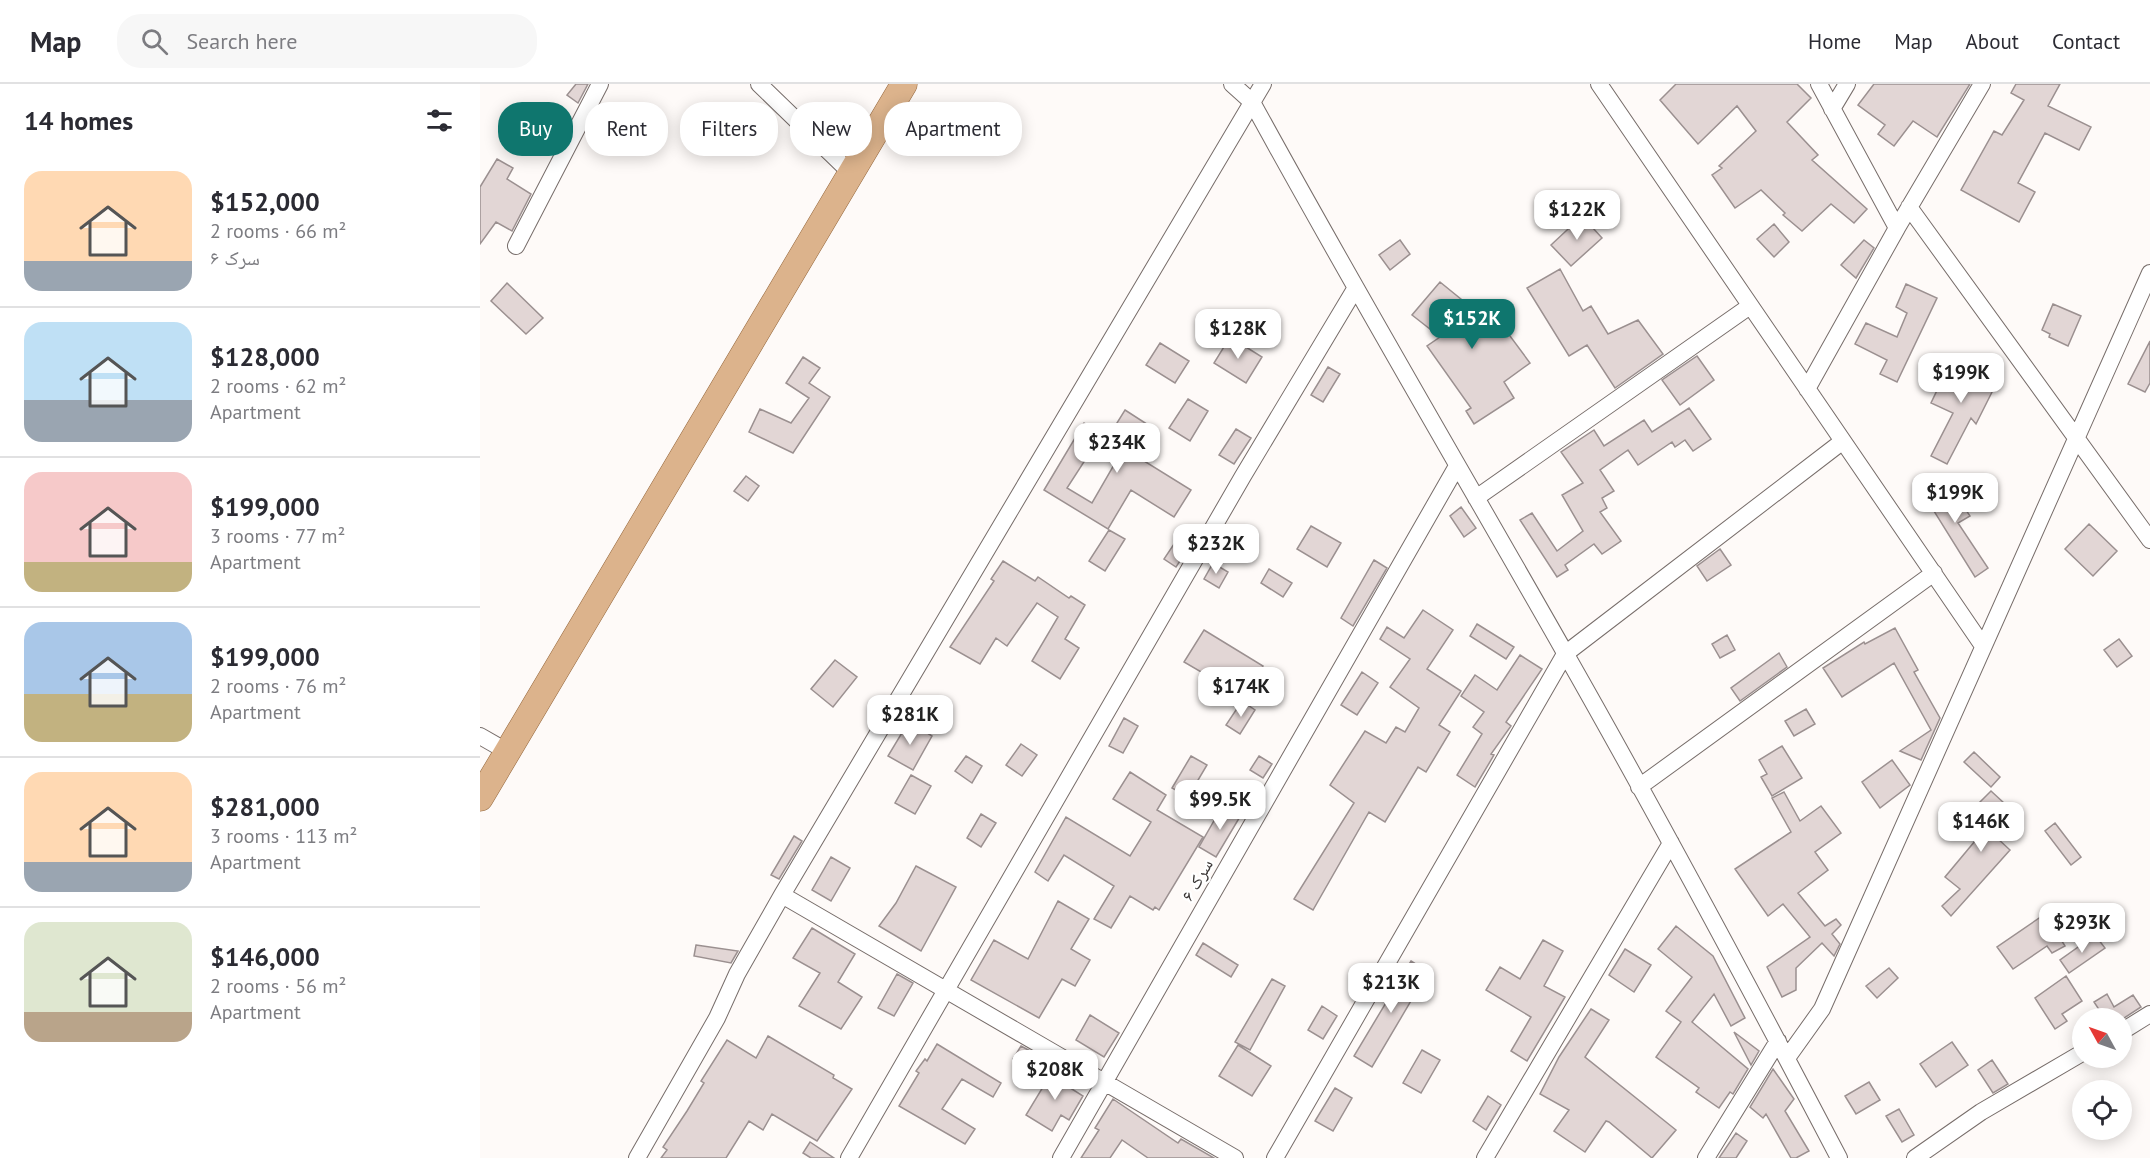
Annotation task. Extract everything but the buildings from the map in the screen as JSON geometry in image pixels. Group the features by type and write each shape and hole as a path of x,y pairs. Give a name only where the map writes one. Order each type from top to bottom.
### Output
{"main road":[{"path":"480,798 904,84"}],"street":[{"path":"516,246 600,84"},
{"path":"759,84 850,173"},
{"path":"1232,84 1252,102 1355,289 1565,654 1671,843 1839,1158"},
{"path":"637,1158 717,1018 737,974 782,895 1263,84"},
{"path":"1599,84 1983,646"},
{"path":"1819,84 1897,228"},
{"path":"1832,109 1847,84"},
{"path":"1807,389 1909,207 1982,84"},
{"path":"1909,207 2150,540"},
{"path":"1787,1059 1822,1009 2150,273"},
{"path":"849,1158 945,988 1237,486 1355,289"},
{"path":"1476,498 1750,306"},
{"path":"1275,1158 1565,654 1843,441"},
{"name":"سرک ۶","path":"1061,1158 1457,466"},
{"path":"1639,787 1934,573"},
{"path":"480,736 508,752"},
{"path":"1485,1158 1671,843"},
{"path":"782,895 1235,1158"},
{"path":"2132,1025 2150,1014"},
{"path":"1706,1158 1778,1041"},
{"path":"1915,1158 1981,1112 2072,1059"}]}
